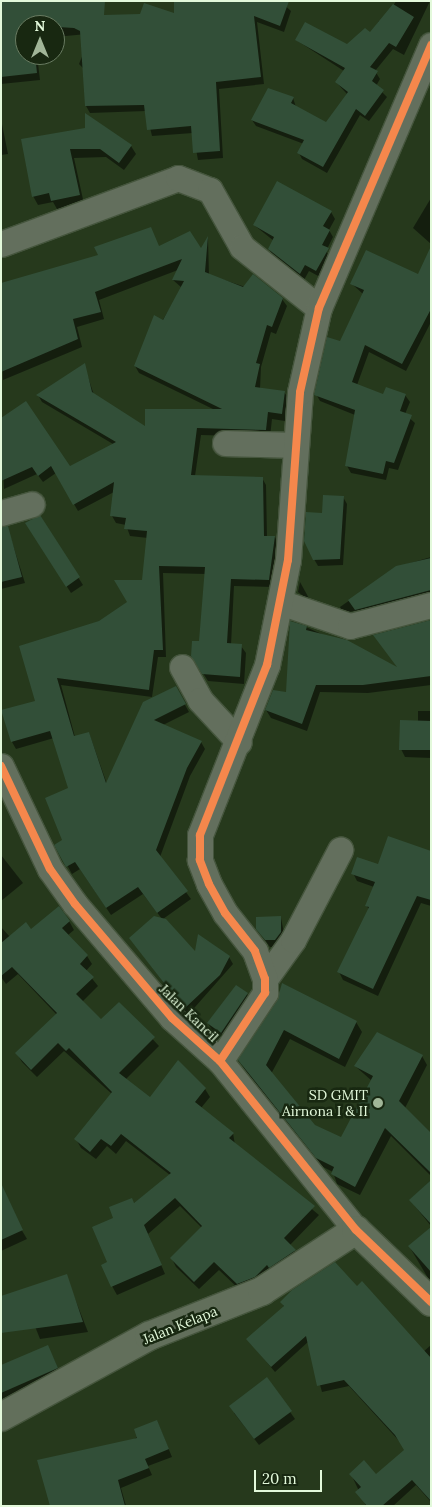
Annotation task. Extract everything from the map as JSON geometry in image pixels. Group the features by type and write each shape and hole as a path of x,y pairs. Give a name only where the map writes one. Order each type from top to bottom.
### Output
{"street":[{"path":"220,1060 265,993 265,979 255,951 225,913 209,884 198,845 239,742 266,665 280,602 296,483 295,445 300,392 319,308 431,45"},
{"path":"1,244 178,178 210,190 242,247 319,308"},
{"path":"226,443 295,445"},
{"path":"1,513 32,504"},
{"path":"280,602 350,626 431,605"},
{"path":"182,668 200,700 239,742"},
{"name":"Jalan Kancil","path":"1,766 50,869 75,904 172,1018 220,1060 356,1230 431,1302"},
{"path":"265,979 293,940 340,850"},
{"name":"Jalan Kelapa","path":"1,1417 148,1336 262,1291 356,1230"}],"building":[{"path":"1,1 105,1 104,15 140,14 144,3 174,13 174,1 289,1 280,26 254,16 261,77 216,82 220,151 193,153 191,126 147,130 144,105 85,106 80,31 74,28 65,27 65,15 15,15 15,65 36,65 37,73 1,77"},
{"path":"393,4 414,17 396,47 389,43 370,67 378,71 372,81 384,90 365,116 356,109 323,167 297,153 304,140 251,120 268,88 294,97 291,103 326,122 348,92 335,82 345,68 295,40 305,22 347,44 365,28 370,32"},
{"path":"85,113 132,145 119,163 100,149 70,149 80,195 51,201 49,193 32,197 21,139 85,128"},
{"path":"277,181 332,211 323,226 330,230 322,245 329,248 316,271 305,265 300,274 268,249 274,237 253,225"},
{"path":"151,227 159,246 190,231 201,248 208,236 205,272 243,287 253,274 283,298 272,327 267,325 256,363 260,364 255,387 285,391 282,414 268,412 266,430 197,428 191,475 263,477 264,536 275,536 269,580 231,579 227,643 242,644 240,677 202,674 191,656 192,641 199,641 205,567 159,566 163,650 154,650 149,690 57,678 74,736 89,732 106,783 143,702 176,686 186,704 154,720 202,741 187,768 156,850 188,891 157,913 138,887 106,908 75,862 66,867 54,845 62,840 45,798 68,788 50,731 11,742 1,710 35,701 19,646 99,621 127,602 114,580 142,580 147,531 124,529 126,518 110,516 114,482 73,505 51,466 38,476 32,467 1,481 1,418 26,401 70,466 116,442 36,395 85,363 92,392 145,426 145,409 222,409 134,366 154,315 163,320 184,281 172,280 182,259 95,292 101,312 73,319 78,339 1,372 1,283 98,255 94,247"},
{"path":"431,246 431,309 402,364 365,345 352,382 383,394 386,387 406,394 400,411 412,415 394,463 386,461 383,474 345,466 355,410 314,395 327,337 340,341 364,290 350,284 366,250 418,274"},
{"path":"323,495 344,496 340,559 313,560 304,541 306,512 322,513"},
{"path":"40,515 80,577 66,587 25,523"},
{"path":"8,526 22,577 1,582 1,527"},
{"path":"431,558 431,590 355,610 348,600 396,566"},
{"path":"431,620 431,676 363,685 316,685 302,724 265,710 273,690 286,692 290,621 307,626 306,630 347,640 397,667 373,635"},
{"path":"400,720 431,721 431,750 399,750"},
{"path":"388,836 431,851 431,900 417,896 373,989 337,972 369,907 365,906 375,882 351,874 357,857 378,864"},
{"path":"59,906 70,921 62,928 88,955 80,964 94,977 76,994 101,1019 119,1002 155,1037 119,1073 150,1097 178,1060 206,1088 195,1102 234,1133 229,1138 315,1206 284,1238 296,1250 269,1268 267,1265 255,1277 237,1284 214,1262 194,1282 170,1258 202,1226 175,1198 144,1225 162,1265 111,1287 101,1265 107,1262 92,1227 113,1218 109,1207 132,1198 134,1203 171,1173 121,1134 111,1146 101,1139 90,1152 74,1139 112,1092 69,1048 66,1051 58,1043 31,1070 15,1053 57,1013 12,967 1,976 1,943 26,922 31,929"},
{"path":"154,916 166,919 195,951 198,934 230,956 220,975 184,1009 129,938"},
{"path":"281,916 281,932 275,940 265,940 256,929 256,917"},
{"name":"SD GMIT Airnona I & II","path":"282,983 357,1021 339,1059 284,1030 266,1065 315,1125 341,1137 373,1076 354,1066 377,1032 423,1055 399,1101 431,1133 431,1173 385,1128 355,1187 331,1174 334,1167 316,1158 238,1060 277,1001"},
{"path":"236,985 248,993 221,1033 207,1023"},
{"path":"431,1180 431,1224 409,1200"},
{"path":"1,1183 23,1230 1,1240"},
{"path":"431,1227 431,1272 408,1246"},
{"path":"335,1262 357,1286 362,1281 431,1358 431,1501 412,1480 382,1506 367,1506 355,1492 361,1487 349,1474 364,1460 376,1474 404,1450 395,1435 344,1380 317,1386 306,1336 271,1367 246,1339 284,1306 280,1302 292,1290"},
{"path":"67,1274 83,1322 1,1333 1,1296"},
{"path":"48,1345 58,1368 1,1393 1,1365"},
{"path":"267,1377 292,1411 254,1439 229,1406"},
{"path":"157,1420 169,1449 145,1459 149,1468 118,1480 125,1506 50,1506 37,1460 137,1438 134,1429"}],"cycle path":[{"path":"220,1061 265,993 265,979 255,951 225,913 209,884 200,860 200,835 267,665 288,560 300,392 319,308 431,45"},
{"path":"1,766 50,869 75,904 172,1018 220,1061 356,1230 431,1302"}],"place":[{"name":"SD GMIT Airnona I & II","path":"378,1103"}]}
